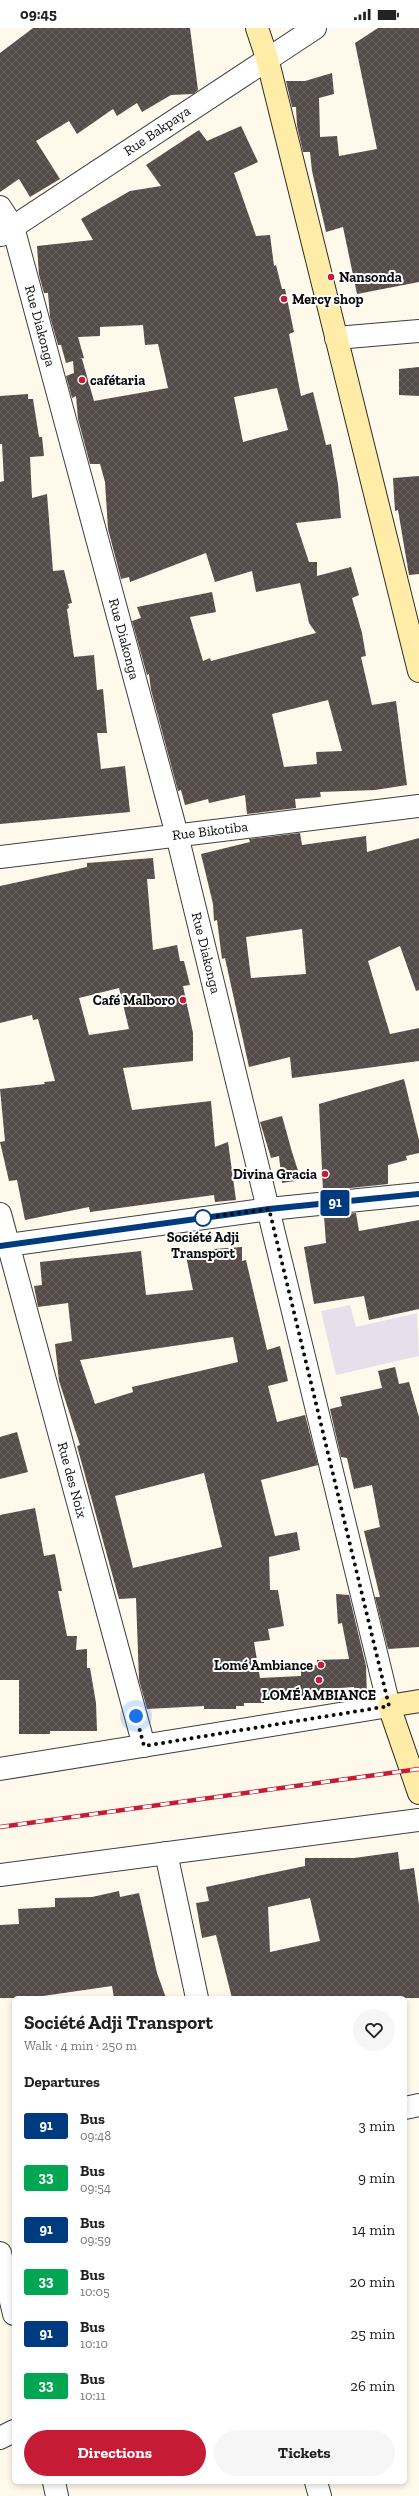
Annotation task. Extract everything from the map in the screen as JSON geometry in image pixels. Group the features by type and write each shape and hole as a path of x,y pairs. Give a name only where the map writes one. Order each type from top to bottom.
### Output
{"main road":[{"path":"257,28 267,58 336,338 413,615 419,671"},
{"path":"419,1701 389,1706 419,1793"}],"street":[{"name":"Rue Bakpaya","path":"7,231 267,58 315,28"},
{"name":"Rue Diakonga","path":"0,207 177,835 389,1706"},
{"path":"336,338 419,331"},
{"name":"Rue Bikotiba","path":"0,857 419,806"},
{"path":"4,1245 269,1209 419,1194"},
{"name":"Rue des Noix","path":"0,1214 4,1245 144,1746"},
{"path":"0,1769 389,1706"},
{"path":"0,1875 419,1820"},
{"path":"166,1853 198,1996"},
{"path":"407,2108 419,2105"},
{"path":"0,2253 12,2305"},
{"path":"0,2438 12,2432"},
{"path":"54,2484 57,2496"},
{"path":"317,2484 320,2496"}],"shaded area":[{"path":"350,1305 356,1327 417,1313 419,1356 336,1375 321,1311"}],"building":[{"path":"33,28 190,28 198,90 193,94 171,95 142,112 137,103 117,116 113,109 77,134 69,121 36,141 60,179 30,197 19,179 0,192 0,53"},
{"path":"378,28 419,28 419,282 357,294 343,227 326,232 312,171 310,152 303,152 297,126 296,107 292,107 286,81 305,81 332,73 334,94 319,98 320,137 337,136 339,156 377,149 355,43"},
{"path":"241,126 258,162 234,173 256,236 270,235 274,266 276,265 282,289 285,289 294,332 289,334 301,396 313,392 326,445 331,444 338,484 341,518 296,523 309,562 317,562 317,576 351,567 359,595 352,598 362,633 366,656 361,657 372,705 396,701 407,785 375,790 320,792 321,797 295,799 296,808 247,814 245,795 209,803 208,799 185,805 181,790 178,791 151,690 149,674 147,675 132,621 141,618 137,607 212,592 216,612 190,617 203,661 210,658 211,661 316,633 309,623 300,583 256,592 252,571 215,582 206,553 130,582 129,577 121,579 108,529 105,482 100,464 90,464 78,419 76,396 72,398 66,376 74,373 73,361 66,363 61,345 58,345 50,317 48,293 44,293 39,275 37,246 93,240 81,219 130,191 161,186 146,165 199,130 207,141","holes":["143,325 145,345 158,344 168,388 94,401 82,359 79,359 84,358 78,337 100,336 100,327","277,388 288,430 243,442 234,397","328,700 342,751 316,752 317,764 284,767 272,714"]},
{"path":"419,367 419,396 399,395 399,369"},
{"path":"28,394 28,399 33,399 39,437 42,437 44,456 30,457 32,498 47,494 53,571 64,570 72,603 68,604 69,608 67,609 74,657 94,655 97,690 103,689 107,733 97,733 101,769 125,766 130,812 0,824 0,482 4,481 2,444 0,444 0,396"},
{"path":"419,476 419,574 409,575 398,510 395,511 393,478"},
{"path":"300,833 302,845 366,836 367,852 419,838 419,990 416,991 400,946 368,961 390,1034 419,1028 419,1061 292,1078 290,1057 249,1067 225,958 222,959 217,920 214,921 213,904 201,854 250,842 249,839","holes":["302,929 306,974 251,978 246,937"]},
{"path":"153,858 155,879 147,879 153,950 177,945 180,961 184,961 190,985 183,986 193,1033 193,1061 123,1068 132,1110 211,1101 215,1147 228,1142 236,1200 215,1202 214,1195 90,1212 89,1207 25,1220 17,1180 9,1181 0,1142 5,1141 0,1089 45,1084 44,1082 55,1081 38,1019 33,1020 32,1015 0,1023 0,886 87,867 87,863","holes":["119,988 129,1029 89,1035 79,998"]},
{"path":"404,1079 419,1140 419,1153 406,1156 407,1160 388,1165 388,1184 323,1191 319,1104"},
{"path":"282,1116 301,1180 282,1183 279,1156 271,1158 260,1122"},
{"path":"356,1213 359,1231 419,1220 419,1309 369,1320 364,1296 314,1304 304,1247 326,1243 324,1216"},
{"path":"242,1247 242,1261 246,1260 267,1350 280,1346 288,1381 268,1386 277,1422 305,1415 318,1465 261,1480 275,1536 297,1532 300,1550 269,1557 270,1590 278,1590 284,1626 268,1629 270,1640 254,1642 260,1678 301,1676 301,1666 317,1665 317,1660 349,1659 342,1623 338,1624 336,1594 349,1595 366,1666 367,1697 356,1699 354,1687 326,1689 326,1695 264,1698 264,1703 244,1703 244,1706 236,1706 236,1709 204,1709 204,1706 147,1709 139,1680 136,1598 119,1599 77,1446 80,1445 59,1381 55,1344 72,1341 68,1303 38,1307 34,1286 42,1285 40,1262 141,1251 146,1295 193,1290 185,1251","holes":["233,1337 238,1362 132,1387 133,1392 95,1404 80,1360","204,1473 222,1547 133,1568 115,1496"]},
{"path":"395,1367 399,1384 409,1382 419,1417 419,1647 388,1649 375,1597 380,1597 364,1531 380,1527 372,1485 354,1489 347,1458 341,1457 330,1409 342,1406 340,1397 382,1388 378,1371"},
{"path":"17,1432 28,1472 0,1479 0,1437"},
{"path":"35,1508 44,1556 55,1554 62,1591 58,1591 67,1636 77,1636 76,1650 87,1649 87,1668 90,1668 96,1703 97,1731 50,1731 50,1734 19,1734 19,1680 0,1680 0,1515"},
{"path":"398,1852 400,1870 414,1868 419,1905 419,1998 407,1998 407,1996 231,1996 216,1935 202,1938 196,1903 209,1901 206,1887 305,1866 305,1858 354,1858","holes":["310,1898 320,1941 270,1952 268,1907"]},
{"path":"119,1891 120,1897 139,1893 157,1973 165,1996 114,1996 112,1986 43,1996 12,1996 12,1998 0,1998 0,1925 19,1924 18,1909 55,1907 55,1898 92,1897"}],"railway":[{"path":"0,1827 419,1769"}],"bus line":[{"name":"91","path":"0,1246 269,1209 419,1194"}],"place":[{"name":"Nansonda","path":"331,277"},
{"name":"Mercy shop","path":"284,299"},
{"name":"cafétaria","path":"82,380"},
{"name":"Café Malboro","path":"183,1000"},
{"name":"Divina Gracia","path":"325,1174"},
{"name":"Société Adji Transport","path":"203,1218"},
{"name":"Lomé Ambiance","path":"321,1665"},
{"name":"LOMÉ AMBIANCE","path":"319,1680"}],"route":[{"path":"136,1716 144,1746 389,1706 269,1209 203,1218"}]}
